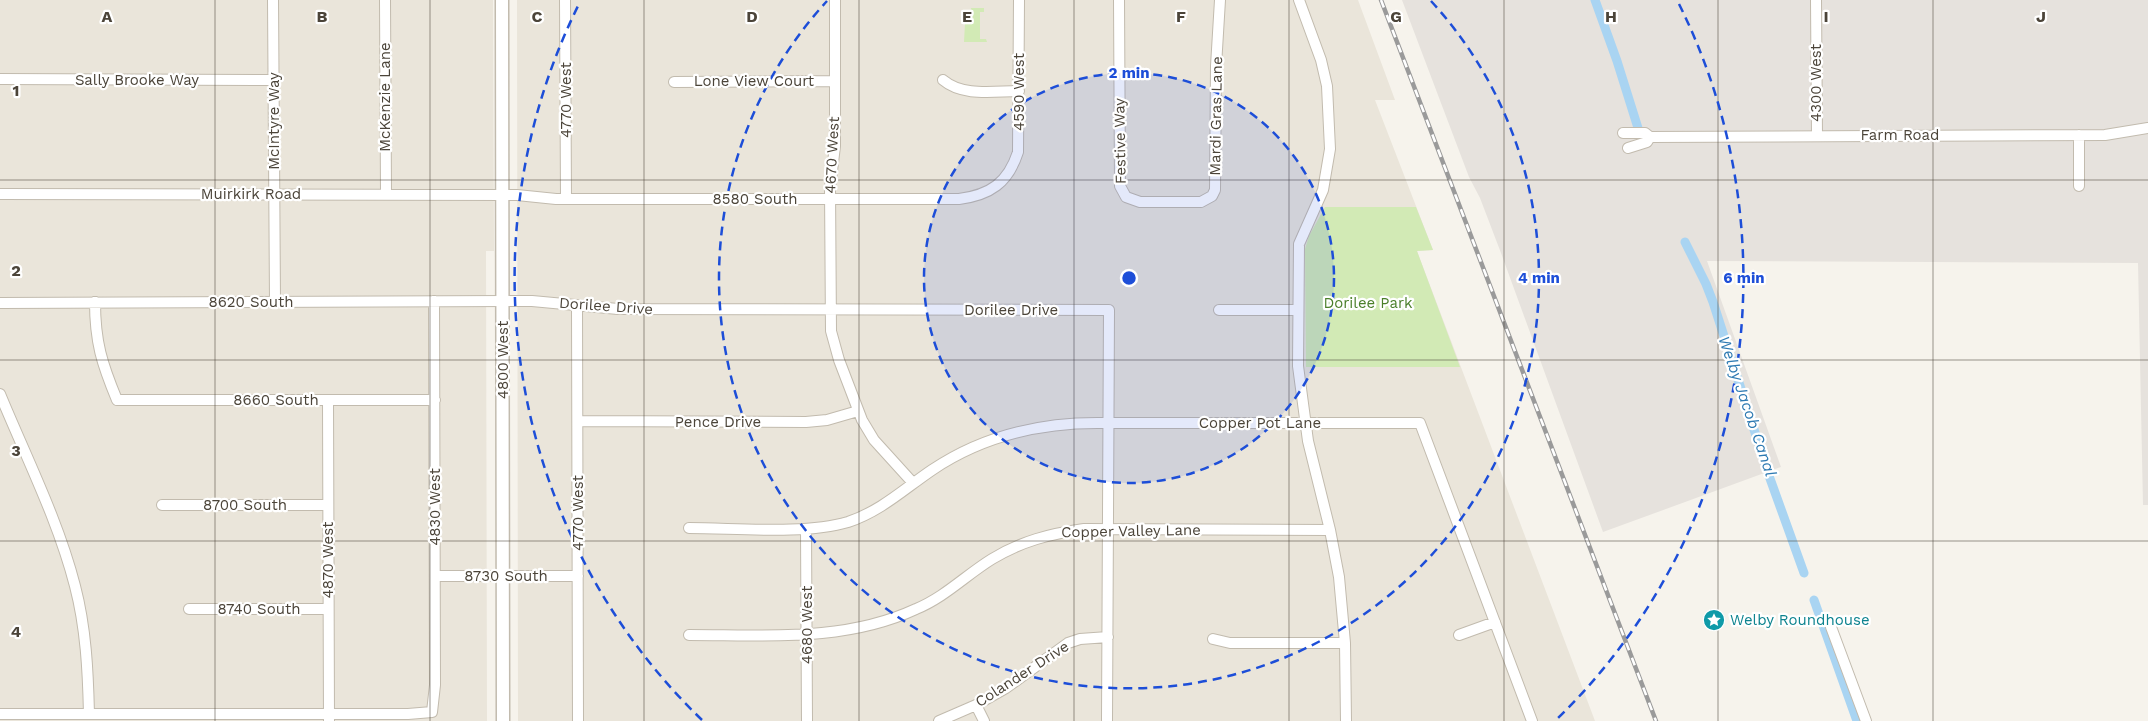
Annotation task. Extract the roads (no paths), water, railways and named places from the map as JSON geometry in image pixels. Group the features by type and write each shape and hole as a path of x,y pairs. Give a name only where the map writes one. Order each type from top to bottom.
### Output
{"street":[{"name":"McIntyre Way","path":"273,0 275,302"},
{"name":"McKenzie Lane","path":"385,0 386,194"},
{"name":"4800 West","path":"502,0 503,721"},
{"name":"4770 West","path":"565,0 566,199"},
{"name":"4670 West","path":"835,0 835,146 831,170 830,198 831,331 835,350 858,411 874,440 913,483"},
{"name":"4590 West","path":"1004,180 1013,166 1018,152 1019,0"},
{"name":"Festive Way","path":"1119,0 1119,179 1122,191"},
{"name":"Mardi Gras Lane","path":"1122,191 1131,200 1140,202 1194,202 1206,200 1212,196 1215,190 1216,73 1220,0"},
{"path":"1299,0 1321,60 1327,86 1330,114 1330,149 1323,190 1299,244 1298,366 1304,423 1330,530 1339,577 1345,643 1346,721"},
{"name":"4300 West","path":"1816,0 1816,136"},
{"name":"Sally Brooke Way","path":"0,79 274,80"},
{"path":"943,80 952,87 962,90 1019,91"},
{"name":"Lone View Court","path":"674,82 835,81"},
{"name":"Farm Road","path":"1623,133 1645,133 1651,137 2079,135 2116,134 2148,128"},
{"path":"2079,135 2079,186"},
{"path":"1628,148 1647,142 1651,137"},
{"name":"8580 South","path":"502,195 566,199 959,199 986,193 1004,180"},
{"name":"Muirkirk Road","path":"0,194 502,195"},
{"name":"4830 West","path":"329,717 432,712 435,685 434,301"},
{"name":"Dorilee Drive","path":"503,302 532,301 618,309 1109,310 1107,721"},
{"name":"8660 South","path":"95,302 96,340 100,357 117,400 435,400"},
{"name":"8620 South","path":"0,303 503,302"},
{"name":"4770 West","path":"578,305 578,721"},
{"path":"1219,310 1298,310"},
{"path":"0,394 56,529 75,586 87,656 89,714"},
{"name":"4870 West","path":"328,400 329,717"},
{"name":"Pence Drive","path":"578,421 820,421 858,411"},
{"name":"Copper Pot Lane","path":"689,528 806,529 830,526 863,516 888,502 913,483 963,452 1005,435 1053,425 1108,423 1420,423 1532,721"},
{"name":"8700 South","path":"162,505 328,505"},
{"name":"4680 West","path":"806,529 807,721"},
{"name":"Copper Valley Lane","path":"689,635 807,635 831,633 884,622 917,609 948,592 990,560 1019,544 1050,534 1084,529 1330,530"},
{"name":"8730 South","path":"435,576 578,576"},
{"name":"8740 South","path":"189,609 328,609"},
{"path":"1459,635 1495,622"},
{"path":"1831,626 1866,721"},
{"name":"Colander Drive","path":"939,721 976,705 1006,688 1068,643 1108,637"},
{"path":"1212,639 1230,643 1345,643"},
{"path":"976,705 984,721"},
{"path":"0,714 329,717"}],"waterway":[{"name":"Welby Jacob Canal","path":"1595,0 1638,128"},
{"name":"Welby Jacob Canal","path":"1685,242 1713,302 1768,473 1804,573"},
{"name":"Welby Jacob Canal","path":"1814,600 1857,721"}],"railway":[{"path":"1381,0 1656,721"}],"place":[{"name":"Welby Roundhouse","path":"1714,620"}],"park label":[{"name":"Dorilee Park","path":"1368,303"}]}
